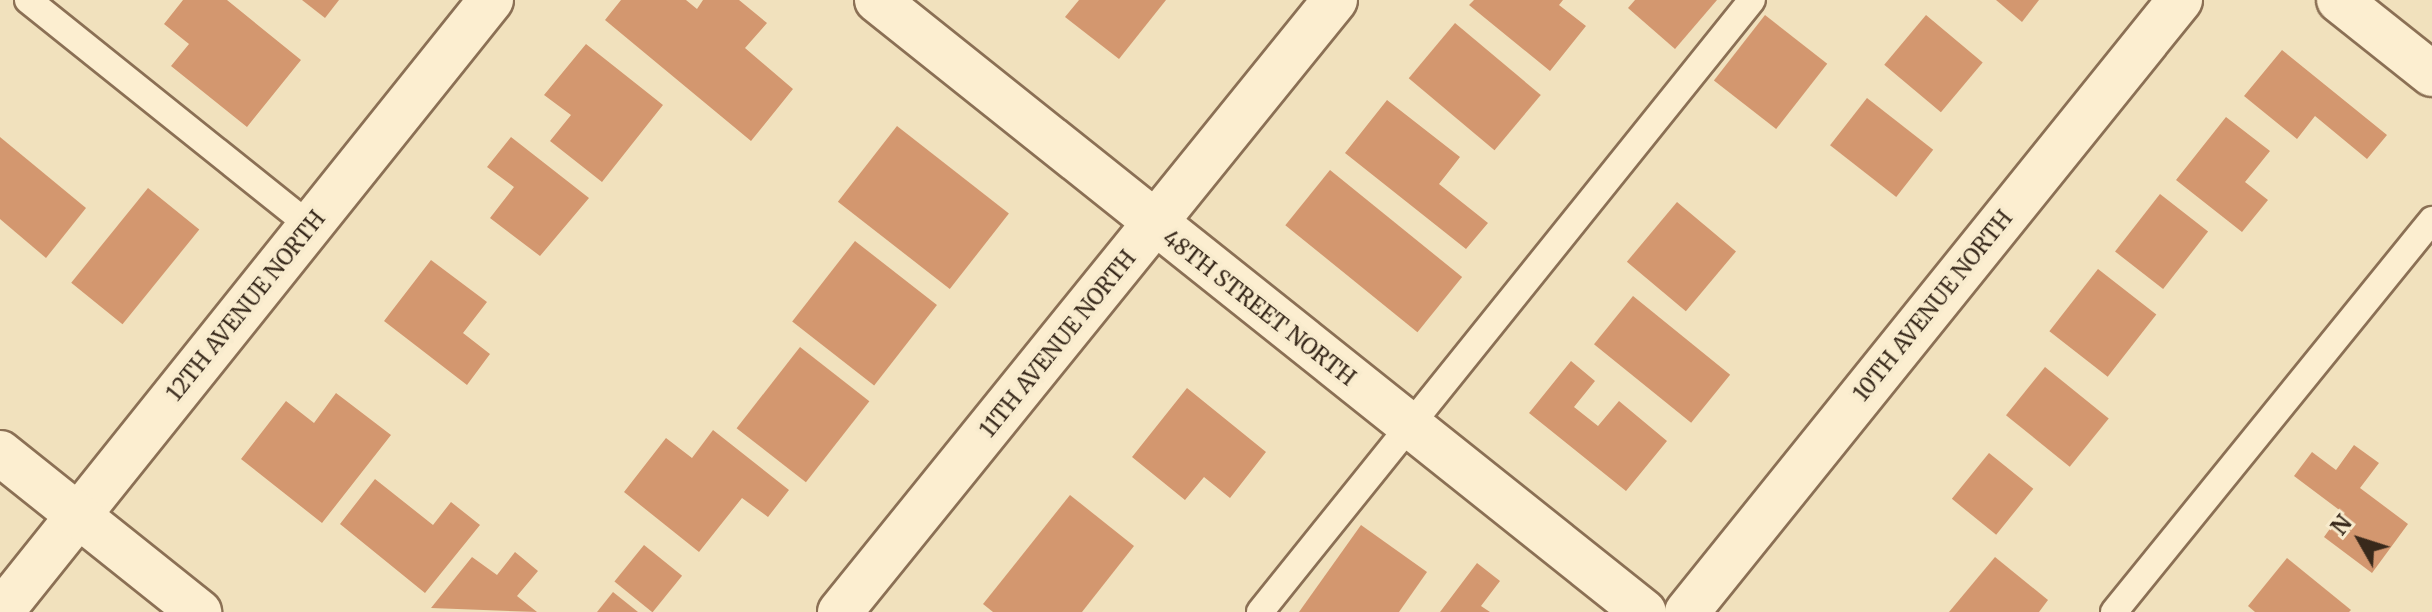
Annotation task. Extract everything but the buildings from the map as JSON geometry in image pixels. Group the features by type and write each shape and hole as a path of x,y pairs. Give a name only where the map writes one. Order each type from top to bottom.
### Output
{"street":[{"name":"12TH AVENUE NORTH","path":"1,612 491,0"},
{"name":"48TH STREET NORTH","path":"877,0 1155,225 1644,612"},
{"name":"11TH AVENUE NORTH","path":"840,612 1335,0"},
{"name":"10TH AVENUE NORTH","path":"1687,612 2180,0"},
{"path":"2339,0 2432,74"},
{"path":"0,453 199,612"}],"lane":[{"path":"1260,612 1752,0"},
{"path":"42,4 310,226"},
{"path":"2114,612 2432,220"}]}
